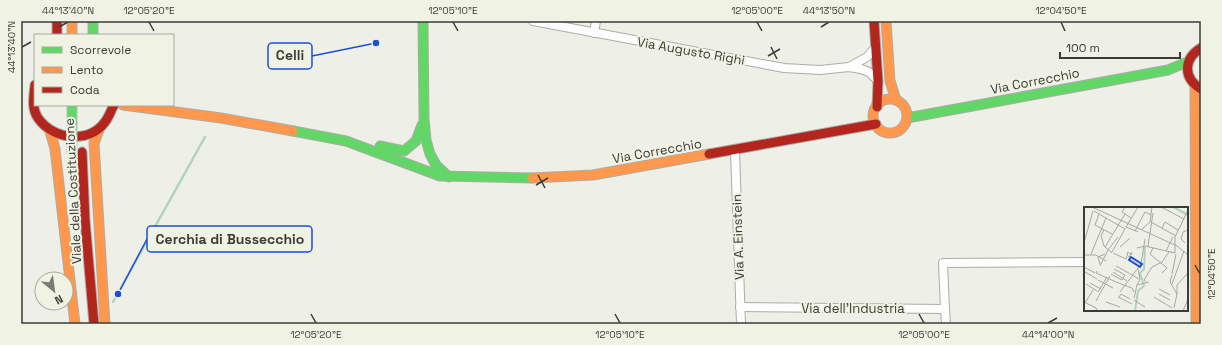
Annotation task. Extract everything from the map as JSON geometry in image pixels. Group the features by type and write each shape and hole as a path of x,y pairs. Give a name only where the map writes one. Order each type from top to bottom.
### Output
{"main road":[{"path":"57,21 57,34"},
{"path":"72,21 72,34"},
{"path":"93,21 93,34"},
{"path":"423,21 424,118 426,140 430,154 436,165 450,177"},
{"path":"874,21 878,81 877,106 874,115 876,124 885,132 897,132 905,124 907,118 905,107 896,100 890,81 886,21"},
{"path":"1196,324 1192,261 1195,85 1186,68 1187,62 1195,51 1201,48"},
{"name":"Via Correcchio","path":"907,118 1168,70 1187,62"},
{"path":"1168,70 1178,72 1195,85"},
{"path":"34,94 34,106"},
{"path":"877,106 886,100 896,100"},
{"path":"34,106 36,113 42,123 50,131 62,136 75,138 88,136 99,130"},
{"name":"Viale della Costituzione","path":"72,106 72,157"},
{"path":"105,324 94,143 99,130 106,122 114,106"},
{"path":"130,106 221,118 346,141 355,139 404,151 414,145 420,137 424,118"},
{"name":"Via Correcchio","path":"346,141 440,176 552,178 593,175 735,151 876,124"},
{"name":"Viale della Costituzione","path":"82,129 85,220 94,324"},
{"path":"50,131 55,149 75,324"},
{"path":"82,294 85,324"}],"street":[{"name":"Via Augusto Righi","path":"533,21 784,68 820,70 849,67 861,68 878,81"},
{"path":"594,33 596,21"},
{"name":"Via Augusto Righi","path":"849,67 867,56 876,48"},
{"name":"Via A. Einstein","path":"735,151 741,324"},
{"path":"946,324 943,263 1084,262"},
{"name":"Via dell'Industria","path":"740,307 945,309"}],"waterway":[{"path":"113,302 205,137"}],"traffic: fast":[{"path":"93,21 93,34"},
{"path":"423,21 424,118 426,140 430,154 436,165 449,177"},
{"path":"907,118 1168,70 1187,62"},
{"path":"72,106 72,153"},
{"path":"380,146 404,151 416,141 422,125"},
{"path":"293,131 346,141 440,176 532,178"}],"traffic: slow":[{"path":"72,21 72,34"},
{"path":"886,21 890,81 896,100"},
{"path":"1195,86 1196,324"},
{"path":"890,99 902,104 907,116 902,128 890,133 878,128 873,116 878,104 890,99"},
{"path":"131,106 221,118 293,131"},
{"path":"99,130 94,143 105,324"},
{"path":"50,131 55,149 75,324"},
{"path":"532,178 593,175 709,154"}],"traffic: jam":[{"path":"57,21 57,34"},
{"path":"874,21 878,81 877,107"},
{"path":"1201,48 1195,52 1188,63 1188,74 1195,85 1201,89"},
{"path":"34,106 34,110 38,118 45,125 62,135 71,136 90,134 98,129 108,118 114,106"},
{"path":"709,154 876,124"},
{"path":"82,152 85,220 94,324"}],"place":[{"name":"Celli","path":"376,43"},
{"name":"Cerchia di Bussecchio","path":"118,294"}]}
